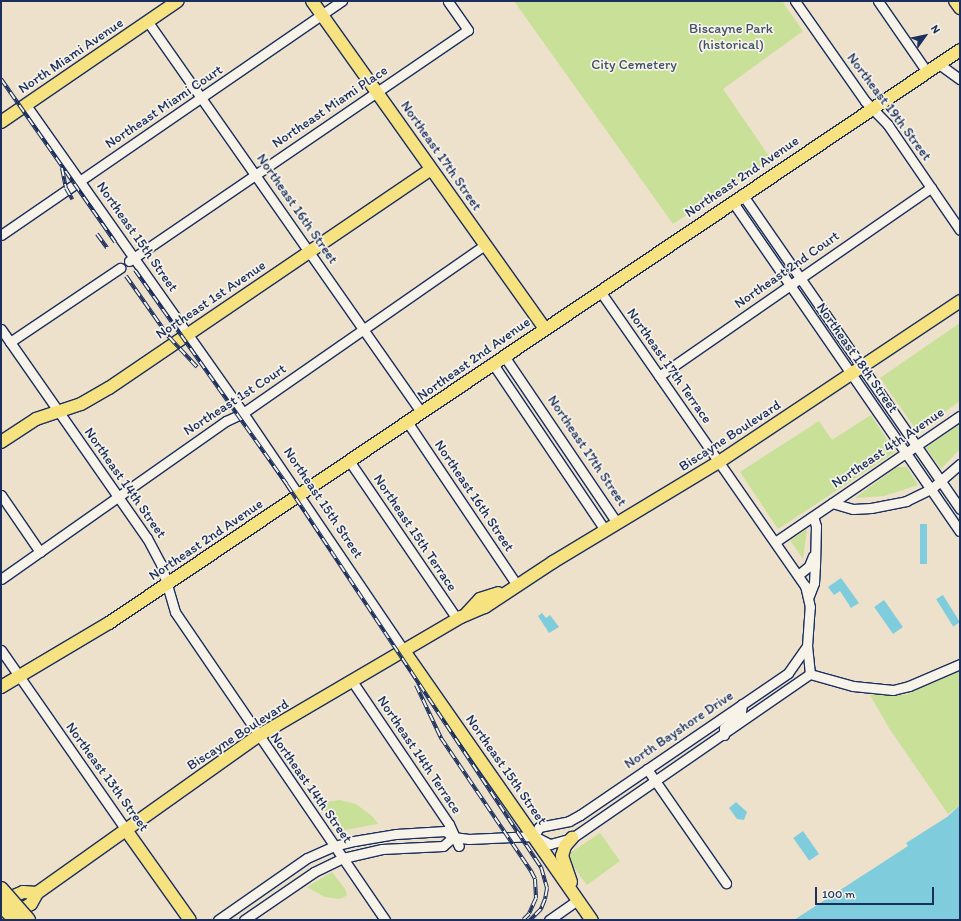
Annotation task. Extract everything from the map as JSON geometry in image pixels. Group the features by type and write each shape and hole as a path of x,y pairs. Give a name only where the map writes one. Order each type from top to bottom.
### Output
{"highway":[{"path":"1,889 28,920"},
{"path":"1,905 16,920"}],"main road":[{"name":"North Miami Avenue","path":"1,122 178,1"},
{"name":"Northeast 17th Street","path":"312,1 544,328"},
{"path":"955,1 960,8"},
{"name":"Northeast 2nd Avenue","path":"1,687 95,632 408,423 544,328 742,194 960,50"},
{"name":"Northeast 1st Avenue","path":"1,442 36,419 98,395 431,168"},
{"name":"Biscayne Boulevard","path":"3,920 31,904 37,893 258,736 461,617 485,608 514,586 719,462 960,302"},
{"name":"Northeast 15th Street","path":"404,651 592,920"},
{"name":"Northeast 13th Street","path":"126,830 190,920"},
{"path":"572,838 565,846 562,856 578,900"},
{"path":"1,901 23,892 37,893"}],"street":[{"name":"Northeast Miami Court","path":"1,236 342,1"},
{"name":"Northeast Miami Place","path":"132,260 468,30 448,1"},
{"name":"Northeast 19th Street","path":"795,1 865,101 874,108 960,230"},
{"path":"878,1 927,72"},
{"name":"Northeast 16th Street","path":"148,22 310,251 422,413"},
{"path":"940,64 960,79"},
{"name":"Northeast 15th Street","path":"26,105 132,260 188,335 243,413 404,651"},
{"name":"Northeast 2nd Court","path":"659,376 931,188"},
{"name":"Northeast 18th Street","path":"742,194 960,509"},
{"name":"Northeast 18th Street","path":"732,201 960,531"},
{"name":"Northeast 1st Court","path":"1,579 226,421 243,413 485,245"},
{"path":"10,342 120,268"},
{"name":"Northeast 17th Terrace","path":"600,291 798,575 810,596"},
{"name":"Northeast 14th Street","path":"1,328 156,552 175,612 258,736 385,920"},
{"name":"Northeast 17th Street","path":"504,356 618,523"},
{"name":"Northeast 17th Street","path":"493,364 605,530"},
{"name":"Northeast 4th Avenue","path":"775,542 960,416"},
{"name":"Northeast 16th Street","path":"408,423 514,586"},
{"name":"Northeast 15th Terrace","path":"350,462 461,617"},
{"name":"Northeast 4th Avenue","path":"832,503 853,509 884,506 906,501 931,488 960,464"},
{"path":"1,496 40,552"},
{"path":"813,516 816,526 814,583 810,596 807,646 810,674 853,686 893,690 909,686 960,664"},
{"path":"798,575 809,566 814,553"},
{"name":"North Bayshore Drive","path":"534,836 539,827 569,821 788,673 807,646"},
{"name":"Northeast 13th Street","path":"1,650 126,830"},
{"path":"784,694 784,681 788,673"},
{"name":"North Bayshore Drive","path":"218,920 307,858 334,846 396,834 445,831 453,837 495,839 534,836 550,844 572,838 773,702 810,674"},
{"name":"Northeast 14th Terrace","path":"352,682 449,824 453,837 459,846"},
{"path":"751,697 760,696 773,702"},
{"path":"724,735 724,728 741,712 742,704"},
{"path":"648,769 726,883"},
{"path":"244,920 314,872 343,858 382,849 443,846 453,837"},
{"path":"262,889 270,902"},
{"path":"549,920 578,900"}],"green space":[{"name":"City Cemetery","path":"514,1 782,1 803,31 723,89 771,159 673,224"},
{"path":"960,323 960,401 917,431 880,378"},
{"path":"871,415 895,452 778,529 740,472 819,421 832,440"},
{"path":"960,424 960,449 941,469 926,448"},
{"path":"897,467 907,467 918,485 884,496 855,498"},
{"path":"807,529 803,559 790,540"},
{"path":"960,671 960,805 948,814 889,728 870,695 905,695"},
{"path":"340,800 356,804 372,816 378,824 339,831 319,803"},
{"path":"600,833 620,861 587,885 569,861 570,853"},
{"path":"332,872 345,889 347,895 344,897 339,899 325,897 307,887"}],"water":[{"path":"920,524 927,524 927,564 920,564"},
{"path":"841,578 859,603 851,608 840,591 834,595 828,587"},
{"path":"943,595 960,622 953,626 936,599"},
{"path":"884,600 903,627 893,634 874,607"},
{"path":"542,613 546,618 550,615 559,627 549,633 538,616"},
{"path":"736,802 747,812 744,820 737,819 729,808"},
{"path":"960,805 960,920 794,920 908,846 906,843 947,817"},
{"path":"803,831 819,854 809,861 793,838"}],"railway":[{"path":"1,79 115,242"},
{"path":"62,168 66,188 72,199"},
{"path":"97,234 107,248"},
{"path":"135,270 287,485 541,867 547,888 545,899 541,909 530,920"},
{"path":"126,276 169,337 197,367"},
{"path":"416,685 441,738 535,879 536,898 529,914 523,920"}],"park label":[{"name":"Biscayne Park (historical)","path":"731,38"}]}
